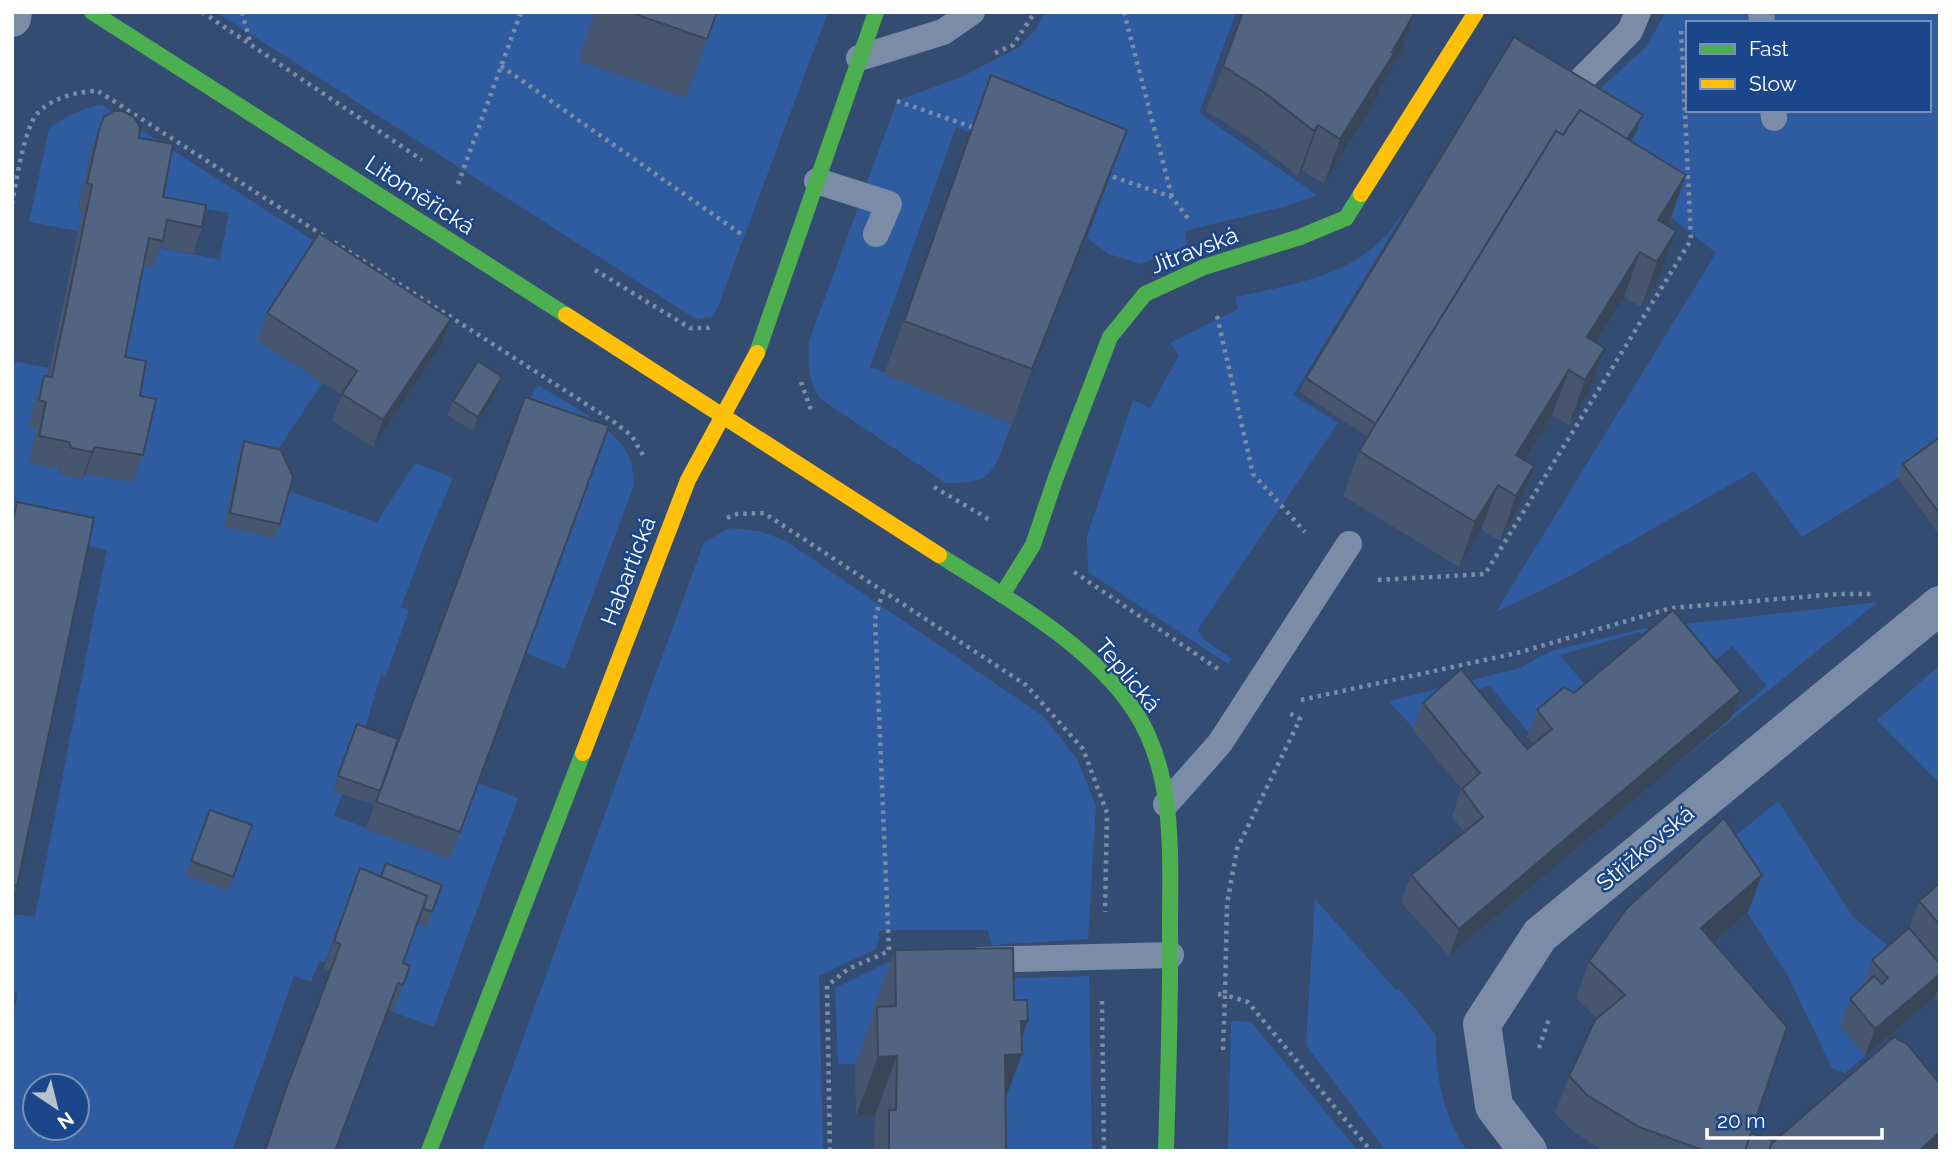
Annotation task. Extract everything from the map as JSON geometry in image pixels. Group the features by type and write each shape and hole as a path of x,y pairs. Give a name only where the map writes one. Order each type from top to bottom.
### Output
{"street":[{"path":"12,18 13,12"},
{"name":"Litoměřická","path":"92,12 723,416"},
{"name":"Habartická","path":"429,1151 688,480 755,359 876,12"},
{"name":"Jitravská","path":"1002,595 1033,545 1056,477 1111,337 1145,294 1204,267 1300,237 1346,218 1476,12"},
{"name":"Teplická","path":"723,416 1002,595 1071,644 1133,709 1150,737 1166,804 1171,955 1166,1151"},
{"name":"Střížkovská","path":"1528,1151 1494,1107 1482,1024 1540,935 1940,605"}],"lane":[{"path":"859,58 943,32 972,12"},
{"path":"1573,88 1630,31 1638,12"},
{"path":"817,181 889,204 876,234"},
{"path":"1166,804 1220,743 1342,554"},
{"path":"932,961 1171,955"}],"path":[{"path":"202,12 424,160"},
{"path":"242,12 250,43"},
{"path":"458,184 521,12"},
{"path":"989,55 1013,45 1035,12"},
{"path":"1124,12 1171,197 1188,216 1204,267 1237,396 1253,474 1342,554 1360,581 1485,574 1691,240 1681,26"},
{"path":"501,66 754,243"},
{"path":"12,204 24,144 37,114 58,99 77,92 97,91 614,422 632,436 643,454"},
{"path":"903,93 891,98 980,130"},
{"path":"1095,170 1171,197"},
{"path":"447,176 470,191"},
{"path":"594,269 690,328 708,328"},
{"path":"799,374 811,410 822,417"},
{"path":"933,487 1059,559 1084,581 1252,691 1300,719 1237,849 1227,904 1222,1060"},
{"path":"737,513 764,513 1026,685 1083,749 1107,813 1104,1151"},
{"path":"883,591 875,619 889,951"},
{"path":"1276,706 1517,653 1671,608 1838,594 1877,594"},
{"path":"830,1151 827,986 848,969 889,951 932,961"},
{"path":"1170,991 1225,995 1248,1002 1371,1151"},
{"path":"1538,1050 1554,1005"}],"shaded area":[{"path":"216,12 828,12 719,304 712,317 696,319"},
{"path":"1045,12 1236,12 1199,113 1317,195 1290,205 1185,231 1187,245 1141,264 1109,254 1087,238 1107,184 956,127 870,367 1012,424 997,461 986,476 976,480 946,483 822,400 811,379 809,341 897,101 963,76 1018,48 1037,28"},
{"path":"1666,12 1940,12 1940,447 1898,478 1802,537 1754,471 1568,577 1496,612 1716,253 1672,218 1608,179 1640,127 1591,97 1646,47"},
{"path":"102,105 386,287 273,457 288,491 377,522 415,463 453,478 401,607 409,610 386,676 381,675 361,741 352,738 333,790 342,794 334,816 449,858 477,783 518,798 434,1027 393,1012 400,993 394,990 418,923 427,926 350,896 325,962 319,961 311,982 294,976 232,1151 12,1151 12,1019 18,993 12,992 12,914 35,917 107,550 12,530 12,361 49,368 36,429 61,475 82,479 115,384 139,265 157,247 220,260 229,213 200,208 196,232 89,157 78,210 82,212 78,231 29,222 49,129 87,108"},
{"path":"1406,210 1293,395 1338,423 1198,629 1202,638 1232,659 1228,664 1088,572 1087,536 1133,400 1150,408 1179,355 1170,343 1238,309 1235,297 1322,276 1354,261 1374,247"},
{"path":"538,385 607,430 629,457 634,480 565,669 525,653 599,453 515,424"},
{"path":"730,528 759,531 786,541 1043,716 1077,759 1096,806 1088,939 991,945 988,930 880,930 876,949 819,976 823,1151 482,1151 704,542"},
{"path":"1878,602 1632,800 1767,686 1732,646 1696,677 1652,646 1640,632 1560,655 1593,695 1531,735 1490,686 1451,697 1413,728 1389,701 1520,668 1551,651 1641,629"},
{"path":"1940,665 1938,699 1940,784 1877,720"},
{"path":"1778,801 1853,917 1899,955 1865,1056 1845,1073 1832,1068 1788,976 1711,856"},
{"path":"1315,899 1396,990 1399,989 1436,1035 1439,1081 1446,1110 1467,1151 1386,1151 1306,1045"},
{"path":"892,960 921,981 1089,976 1092,1151 984,1151 874,1065 838,1064 835,988"},
{"path":"1231,1021 1251,1022 1358,1151 1228,1151"}],"building":[{"path":"629,12 717,12 707,39"},
{"path":"1243,12 1415,12 1392,52 1394,53 1340,139 1318,125 1314,131 1265,93 1223,66"},
{"path":"1514,37 1643,115 1627,139 1580,110 1563,135 1556,131 1376,424 1306,378"},
{"path":"991,75 1127,130 1032,369 904,321"},
{"path":"1580,110 1686,175 1658,220 1676,231 1657,262 1640,252 1587,337 1605,348 1585,380 1569,370 1516,455 1534,466 1516,496 1498,485 1475,522 1359,451 1556,131 1563,135"},
{"path":"114,111 123,111 134,117 140,127 139,138 173,144 163,197 206,205 202,227 167,220 163,241 149,238 125,357 146,361 140,396 156,399 143,455 95,447 92,452 71,448 69,442 39,436 46,402 39,400 44,376 52,377 92,185 87,183 99,130 104,117"},
{"path":"319,233 451,319 383,420 342,394 357,371 267,313"},
{"path":"478,361 502,377 478,417 453,401"},
{"path":"525,397 609,426 460,832 376,802"},
{"path":"1940,437 1940,514 1903,464"},
{"path":"244,441 281,450 293,477 280,524 230,513"},
{"path":"17,502 94,518 17,886 12,885 12,525"},
{"path":"1673,610 1741,691 1459,929 1411,875 1483,817 1462,789 1480,773 1423,703 1461,669 1527,749 1552,729 1537,710 1564,687 1574,693"},
{"path":"357,724 398,739 380,791 338,776"},
{"path":"210,810 252,825 233,877 191,861"},
{"path":"1724,818 1762,875 1701,928 1787,1027 1745,1151 1705,1151 1639,1127 1587,1095 1569,1076 1595,1020 1625,995 1589,961 1627,908"},
{"path":"386,863 442,885 432,912 423,908 427,896 381,877"},
{"path":"360,868 427,896 403,963 410,966 403,985 398,983 335,1151 265,1151 335,959 340,944 334,941"},
{"path":"1940,883 1940,925 1919,901"},
{"path":"1909,928 1940,964 1940,974 1875,1029 1850,999 1874,976 1882,984 1888,978 1872,960"},
{"path":"1013,948 1014,1000 1027,1000 1028,1021 1021,1021 1022,1054 1005,1055 1006,1151 889,1151 889,1110 896,1110 897,1056 878,1057 877,1007 896,1006 895,950"},
{"path":"1894,1037 1908,1045 1940,1084 1940,1132 1919,1151 1769,1151 1771,1144"},
{"path":"1751,1133 1774,1141 1769,1151 1745,1151"}],"traffic: fast":[{"path":"92,12 566,315"},
{"path":"757,353 876,12"},
{"path":"1002,595 1033,545 1110,337 1145,294 1204,267 1300,237 1346,218 1361,194"},
{"path":"939,555 1018,605 1070,643 1116,686 1148,734 1164,787 1170,843 1166,1151"},
{"path":"429,1151 583,753"}],"traffic: slow":[{"path":"1361,194 1476,12"},
{"path":"566,315 939,555"},
{"path":"583,753 688,480 757,353"}]}
